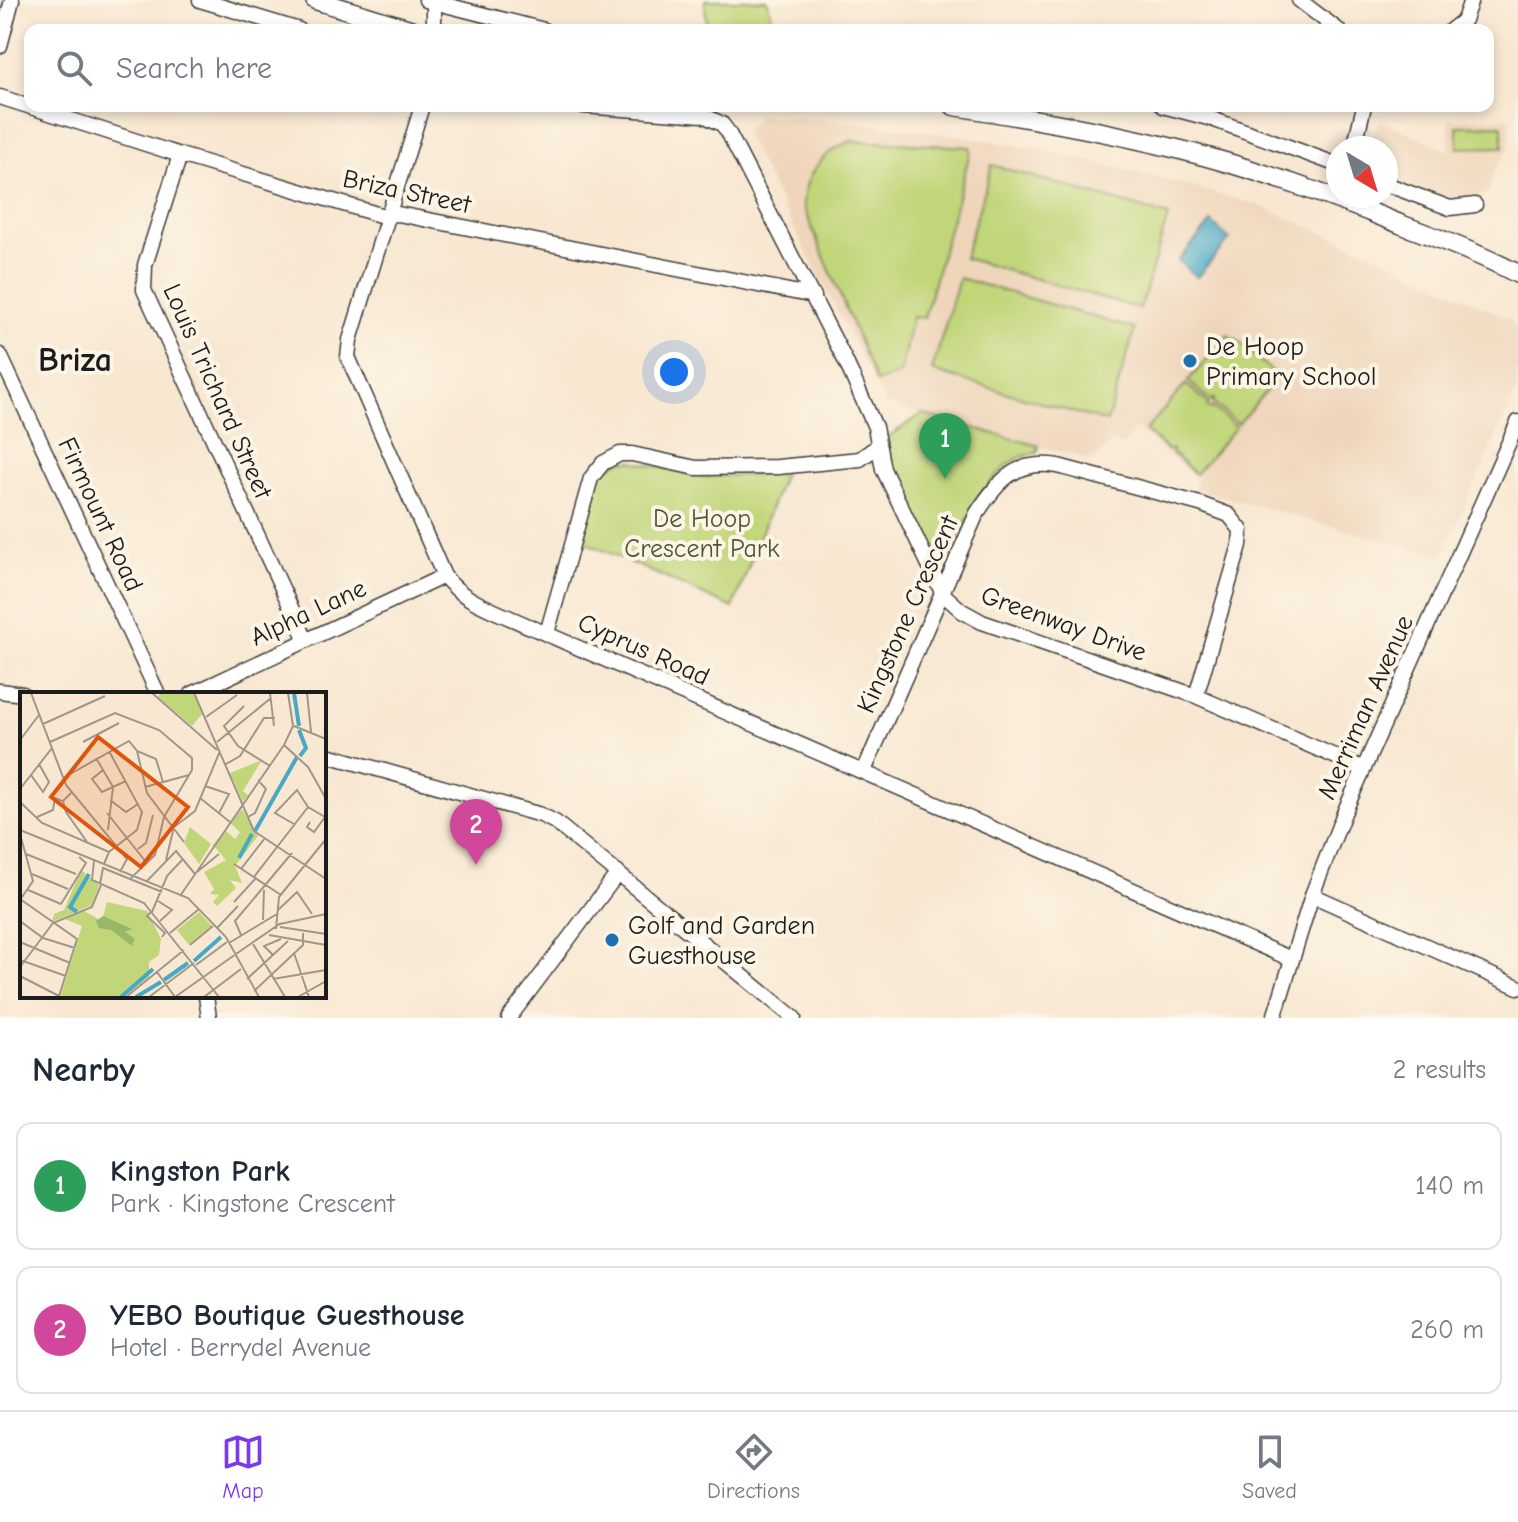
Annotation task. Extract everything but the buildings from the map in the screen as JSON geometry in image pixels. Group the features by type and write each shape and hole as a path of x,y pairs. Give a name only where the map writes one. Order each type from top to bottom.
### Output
{"street":[{"path":"0,46 12,0"},
{"path":"200,0 279,24"},
{"path":"315,0 393,24"},
{"path":"1299,0 1330,24"},
{"path":"1459,24 1464,20 1471,0"},
{"path":"433,24 431,1 521,24"},
{"name":"Briza Street","path":"0,97 24,105"},
{"name":"Briza Street","path":"47,112 380,215 389,214 814,296"},
{"name":"Cyprus Road","path":"420,112 350,340 348,357 444,576 455,589 474,602 1291,959"},
{"name":"Greenway Drive","path":"648,112 703,115 722,124 728,132 814,296 869,412 883,469 943,594 962,611 982,622 1196,696 1364,769"},
{"path":"991,112 1065,124 1181,150 1326,193"},
{"path":"1186,112 1326,161"},
{"path":"1357,136 1363,112"},
{"name":"Louis Trichard Street","path":"180,155 145,265 144,290 306,640"},
{"path":"1398,188 1450,208 1475,205"},
{"path":"1365,208 1518,274"},
{"name":"Firmount Road","path":"0,355 157,692"},
{"name":"Merriman Avenue","path":"1274,1018 1312,895 1364,769 1518,422"},
{"path":"547,633 591,478 595,470 611,457 632,454 696,468 778,467 860,459 878,446"},
{"name":"Kingstone Crescent","path":"864,771 977,513 1000,482 1023,467 1058,466 1219,511 1234,519 1242,537 1196,696"},
{"name":"Alpha Lane","path":"207,690 444,576"},
{"path":"0,691 20,694"},
{"path":"326,755 541,815 555,822 794,1018"},
{"path":"509,1018 618,873"},
{"path":"1312,895 1518,987"},
{"path":"206,998 209,1018"}],"shaded area":[{"name":"De Hoop Primary School","path":"758,115 862,123 967,137 1041,150 1159,178 1258,205 1377,255 1511,320 1518,334 1518,387 1442,556 1195,489 1196,477 1134,427 1125,444 1112,441 1093,461 886,404 744,133"},
{"path":"1510,118 1510,146 1493,174 1489,192 1474,199 1451,198 1446,202 1398,183 1398,136 1373,136 1380,120 1449,151 1449,119"}],"green space":[{"path":"705,0 767,0 774,24 707,24"},
{"path":"1502,125 1503,147 1458,148 1457,126"},
{"path":"853,141 970,147 971,150 924,318 912,317 900,374 876,382 803,206 807,184 817,165 833,150"},
{"path":"992,165 1168,216 1140,309 964,258"},
{"path":"959,278 1135,329 1107,422 932,371"},
{"path":"1228,335 1278,377 1238,424 1214,404 1214,399 1212,402 1188,381"},
{"path":"1186,384 1209,404 1207,407 1212,407 1236,427 1195,474 1172,453 1172,449 1169,451 1145,431"},
{"path":"922,414 1039,446 1037,453 1013,461 994,478 958,539 945,551 933,548 909,509 896,481 888,452 888,437"},
{"name":"De Hoop Crescent Park","path":"620,461 633,461 702,477 784,473 733,608 580,540 596,482 603,471"}],"water":[{"path":"1211,222 1230,239 1197,277 1178,261"}],"place":[{"name":"De Hoop Primary School","path":"1190,361"},
{"name":"Kingston Park","path":"945,479"},
{"name":"YEBO Boutique Guesthouse","path":"476,865"},
{"name":"Golf and Garden Guesthouse","path":"612,940"}],"district":[{"name":"Briza","path":"75,359"}]}
